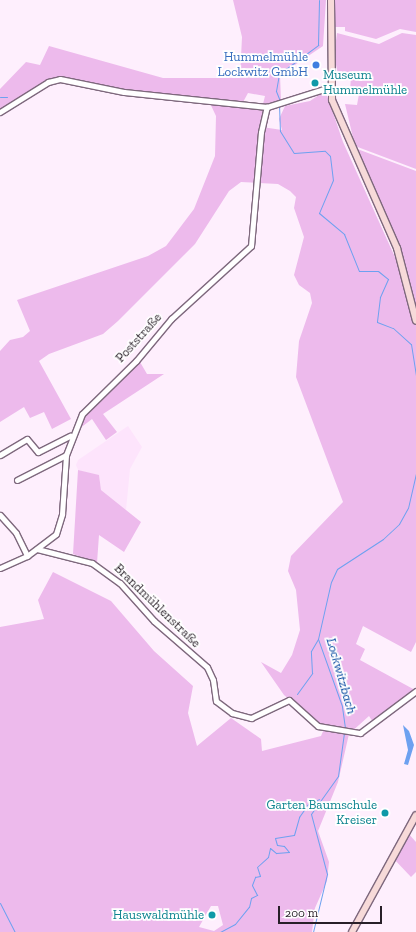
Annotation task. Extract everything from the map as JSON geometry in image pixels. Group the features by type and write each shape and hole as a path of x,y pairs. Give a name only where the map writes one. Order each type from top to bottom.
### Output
{"main road":[{"path":"331,0 330,87 340,123 397,248 416,321"},
{"path":"352,932 416,815"}],"street":[{"path":"0,112 48,82 60,79 124,92 267,107 330,87"},
{"name":"Poststraße","path":"0,568 27,556 37,549 58,529 66,454 70,436 82,414 136,361 171,319 251,246 261,132 267,107"},
{"path":"0,455 28,439 38,452 70,436"},
{"path":"17,480 66,454"},
{"path":"0,516 16,533 27,556"},
{"name":"Brandmühlenstraße","path":"37,549 92,563 120,583 158,625 207,667 213,680 216,701 224,710 251,718 289,700 311,723 349,734 366,729 416,691"}],"shaded area":[{"path":"233,0 326,0 323,46 280,75 281,101 263,104 265,96 248,93 242,104 267,107 262,127 282,130 279,119 285,106 310,101 322,93 327,95 343,142 408,286 410,281 398,245 352,147 416,171 416,642 411,652 363,626 356,644 365,649 360,660 415,690 373,722 369,716 349,734 338,782 318,831 329,862 327,881 315,908 312,932 0,932 0,627 44,619 38,600 53,572 111,601 154,651 193,686 188,713 197,746 231,718 261,739 262,751 321,736 324,729 284,695 261,662 281,673 292,655 300,630 296,590 288,571 291,556 343,502 296,377 299,341 312,303 310,293 299,285 294,275 304,237 294,208 296,197 290,191 278,184 241,182 229,191 195,244 118,321 103,334 49,354 39,361 71,419 52,429 44,412 30,418 24,407 0,422 0,351 10,340 23,337 30,331 17,300 148,256 166,246 194,209 215,156 216,116 208,99 124,92 60,79 48,82 0,112 0,89 26,62 40,65 49,46 163,78 240,78 242,37","holes":["211,906 218,906 223,925 214,931 199,927"]},
{"path":"333,0 416,0 416,32 400,29 376,39 345,31 345,27 332,27"},
{"path":"337,33 379,44 402,33 416,35 416,169 355,146 345,104 357,105 359,94 350,92 351,75 338,74 334,56"},
{"path":"146,350 140,362 147,374 164,374 103,414 117,432 106,440 92,419 70,436 82,414"},
{"path":"128,426 142,447 130,469 126,510 101,490 99,476 78,470 76,465 78,460"},
{"path":"78,470 99,475 101,490 141,522 124,552 99,535 97,563 73,554"},
{"path":"407,832 416,842 416,872 411,877 393,858"}],"water":[{"path":"403,725 409,731 414,745 408,765 404,764 408,750"}],"waterway":[{"name":"Lockwitzbach","path":"280,101 276,91 279,74 318,45 319,0"},
{"path":"0,97 7,97"},
{"name":"Lockwitzbach","path":"279,104 280,131 294,153 325,151 330,156 333,180 319,213 344,234 359,271 378,271 388,279 380,297 377,322 393,328 411,344 416,376"},
{"name":"Lockwitzbach","path":"416,419 416,424"},
{"name":"Lockwitzbach","path":"345,728 342,706 318,639 331,582 337,569 383,539 399,524 408,508 416,474"},
{"path":"297,694 312,673 311,651 318,639"},
{"name":"Lockwitzbach","path":"313,932 327,874 311,814 338,776 344,733"},
{"path":"220,932 235,924 249,907 251,898 257,895 252,885 255,877 260,876 257,867 268,857 270,848 276,853 289,852 284,846 277,845 275,838 294,835 299,817 308,804 319,799"},
{"path":"0,903 15,932"}],"place":[{"name":"Hummelmühle Lockwitz GmbH","path":"316,65"},
{"name":"Museum Hummelmühle","path":"315,83"},
{"name":"Garten Baumschule Kreiser","path":"385,813"},
{"name":"Hauswaldmühle","path":"212,915"}]}
